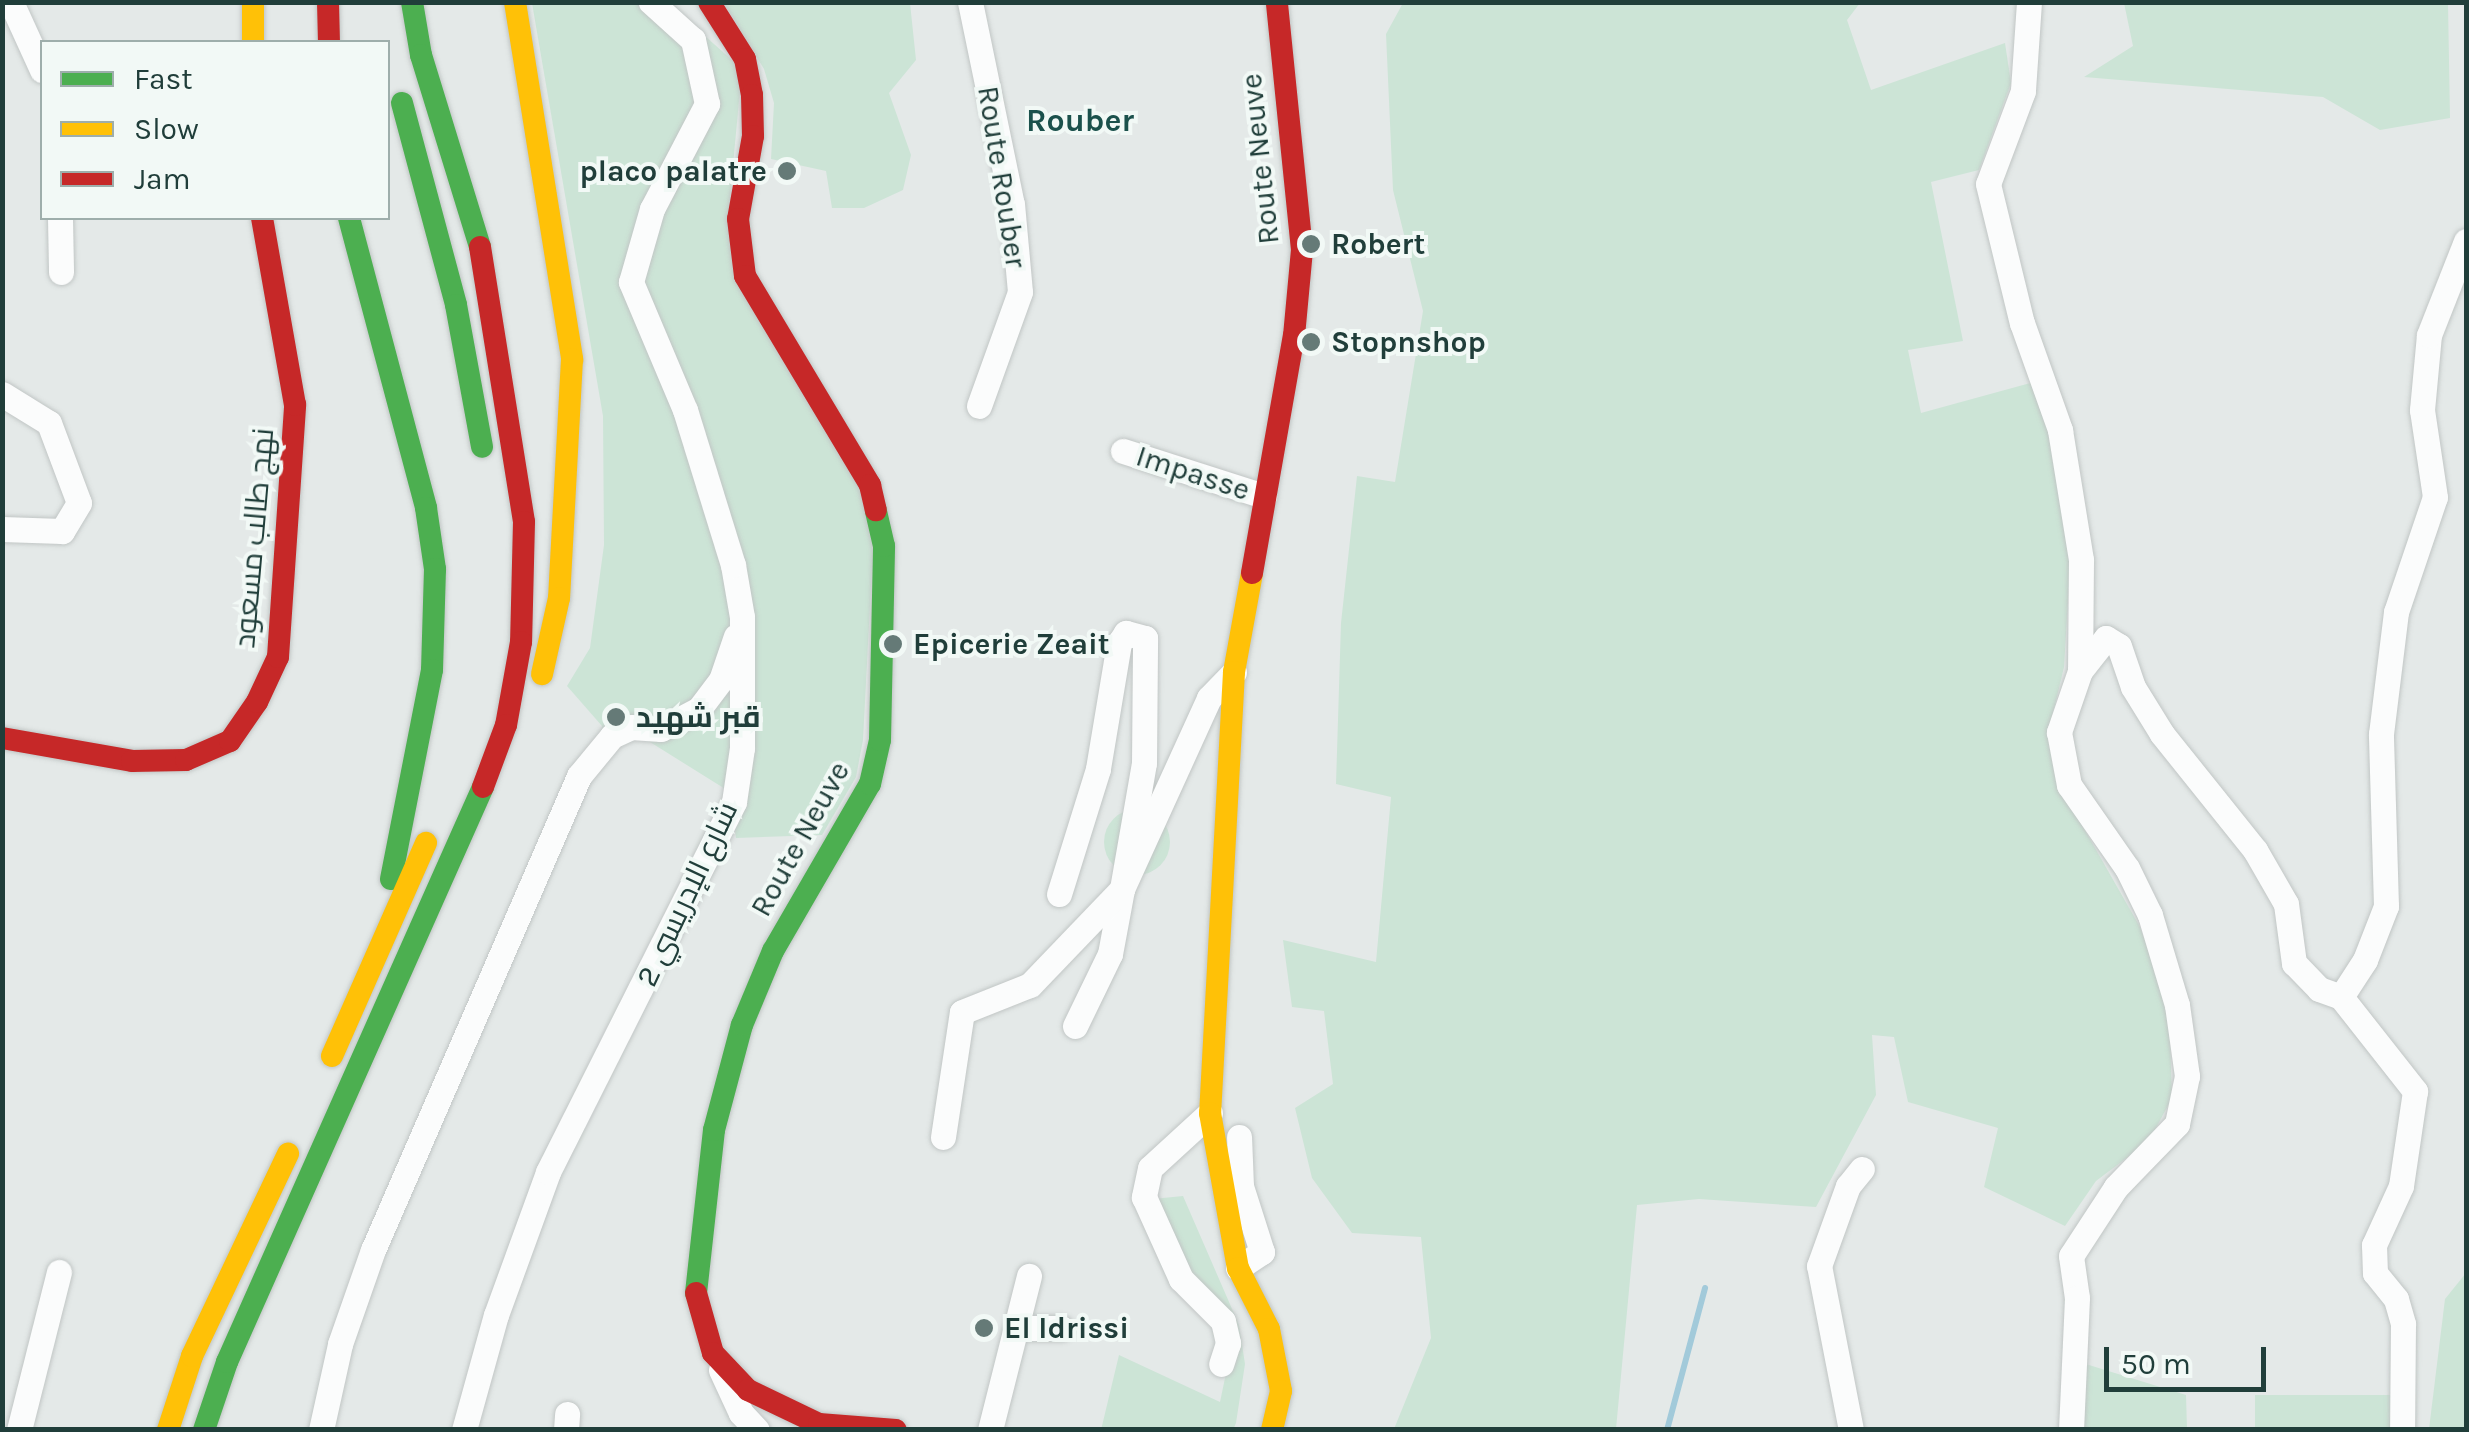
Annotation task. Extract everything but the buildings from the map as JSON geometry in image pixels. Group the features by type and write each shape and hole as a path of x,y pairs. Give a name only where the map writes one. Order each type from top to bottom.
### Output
{"main road":[{"path":"252,40 253,2"},
{"path":"328,2 329,40"},
{"path":"412,2 421,54 478,241 524,522 521,642 506,725 424,932"},
{"path":"204,1430 226,1362 527,716 559,598 572,358 515,2"},
{"name":"Route Neuve","path":"709,2 738,44 752,95 753,136 738,219 745,276 811,395 870,485 884,546 876,648 880,740 870,784 772,951 742,1025 714,1130 694,1287 713,1352 748,1390 818,1424 896,1430"},
{"name":"Route Neuve","path":"1272,1430 1282,1390 1269,1330 1238,1268 1210,1113 1234,672 1294,336 1302,250 1275,8"},
{"path":"393,75 456,305 487,476"},
{"name":"نهج طالب مسعود","path":"2,738 132,761 186,760 230,741 257,702 278,657 295,404 264,257 262,220"},
{"path":"350,220 426,508 435,623 404,832 352,1012"},
{"path":"322,1077 437,818"},
{"path":"168,1430 192,1356 300,1126"}],"street":[{"path":"11,2 40,66"},
{"name":"شارع الإدريسي 2","path":"464,1430 496,1315 548,1172 734,802 742,748 742,616 724,531 685,410 631,282 652,209 707,104 694,40 651,2"},
{"name":"Route Rouber","path":"970,2 1012,204 1020,292 979,406"},
{"path":"2029,2 2023,91 1988,184 2022,322 2060,430 2082,560 2080,671"},
{"path":"60,220 60,272"},
{"path":"2341,997 2365,960 2386,906 2381,734 2396,612 2435,497 2422,410 2430,334 2466,241"},
{"path":"2,394 49,423 79,503 62,531 2,528"},
{"name":"Impasse","path":"1123,451 1264,496"},
{"path":"321,1430 340,1344 373,1250 579,776 612,736 631,727 662,729 698,709 721,680 742,616"},
{"path":"1059,894 1098,769 1119,643 1126,633 1148,644 1144,763 1110,954 1076,1026"},
{"path":"2071,1430 2076,1298 2072,1256 2116,1187 2177,1124 2187,1076 2177,1004 2150,915 2127,868 2069,785 2058,732 2080,671 2106,638 2119,646 2133,687 2162,734 2255,850 2286,904 2294,963 2319,989 2341,997 2415,1091 2401,1186 2374,1245 2375,1273 2396,1299 2403,1324 2402,1430"},
{"path":"944,1137 962,1012 1030,985 1122,889 1208,698 1234,672"},
{"path":"1210,1113 1150,1168 1144,1197 1181,1279 1223,1322 1228,1343 1221,1364"},
{"path":"1238,1137 1240,1186 1262,1252 1238,1268"},
{"path":"1852,1430 1819,1266 1848,1186 1862,1169"},
{"path":"19,1430 59,1272"},
{"path":"990,1430 1020,1328 1029,1276"},
{"path":"1020,1328 1061,1328"},
{"path":"713,1352 740,1413 757,1430"}],"green space":[{"path":"532,3 668,3 742,69 728,218 860,490 873,548 863,740 856,777 822,835 736,838 730,792 642,737 599,755 602,726 567,686 590,648 604,545 603,416"},
{"path":"724,3 910,3 916,60 889,93 911,155 903,190 864,208 832,208 826,171 771,159 774,103 764,69"},
{"path":"1403,3 1860,3 1847,20 1871,90 2005,43 2011,83 1979,170 1931,182 1963,341 1908,350 1921,413 2034,382 2053,447 2070,567 2064,667 2049,730 2058,783 2140,927 2162,989 2170,1040 2172,1098 2149,1141 2096,1181 2065,1226 1984,1187 1998,1128 1908,1102 1894,1037 1872,1035 1876,1095 1816,1207 1699,1199 1637,1205 1616,1429 1394,1429 1431,1338 1421,1237 1352,1233 1312,1178 1295,1108 1333,1084 1324,1011 1292,1007 1283,940 1376,962 1391,797 1336,784 1341,623 1357,476 1395,482 1423,311 1393,190 1386,34"},
{"path":"2124,3 2448,3 2450,118 2380,130 2323,97 2084,77 2133,46"},
{"path":"1137,809 1150,811 1160,819 1168,829 1168,855 1160,865 1150,873 1137,875 1124,873 1114,865 1106,855 1104,842 1106,829 1114,819 1124,811"},
{"path":"1183,1196 1239,1325 1245,1364 1236,1423 1233,1430 1101,1430 1119,1355 1220,1402 1233,1340 1186,1272 1153,1199"},
{"path":"2466,1273 2466,1429 2429,1429 2445,1299"},
{"path":"2076,1361 2186,1395 2187,1429 2073,1430"},
{"path":"2255,1395 2395,1395 2395,1429 2255,1429"}],"waterway":[{"path":"1667,1430 1705,1288"}],"traffic: fast":[{"path":"412,2 421,55 480,247"},
{"path":"402,103 456,305 482,447"},
{"path":"350,220 426,508 435,569 432,670 391,879"},
{"path":"696,1293 714,1130 742,1025 773,951 870,784 880,740 884,546 876,510"},
{"path":"204,1430 227,1362 483,787"}],"traffic: slow":[{"path":"253,2 253,40"},
{"path":"515,2 572,359 559,598 542,674"},
{"path":"1252,573 1234,672 1210,1113 1238,1268 1269,1329 1281,1391 1272,1430"},
{"path":"332,1056 426,843"},
{"path":"168,1430 192,1356 288,1154"}],"traffic: jam":[{"path":"328,2 329,40"},
{"path":"709,2 745,59 752,95 753,136 738,219 745,276 870,485 876,510"},
{"path":"1252,573 1294,336 1302,250 1277,2"},
{"path":"2,738 132,761 186,760 230,741 257,702 278,657 295,405 262,220"},
{"path":"480,247 524,522 521,642 506,725 483,787"},
{"path":"696,1293 713,1353 748,1390 819,1424 896,1430"}],"place":[{"name":"placo palatre","path":"787,171"},
{"name":"Robert","path":"1311,244"},
{"name":"Stopnshop","path":"1311,342"},
{"name":"Epicerie Zeait","path":"893,644"},
{"name":"قبر شهيد","path":"616,717"},
{"name":"El Idrissi","path":"984,1328"}],"district":[{"name":"Rouber","path":"1080,121"}]}
